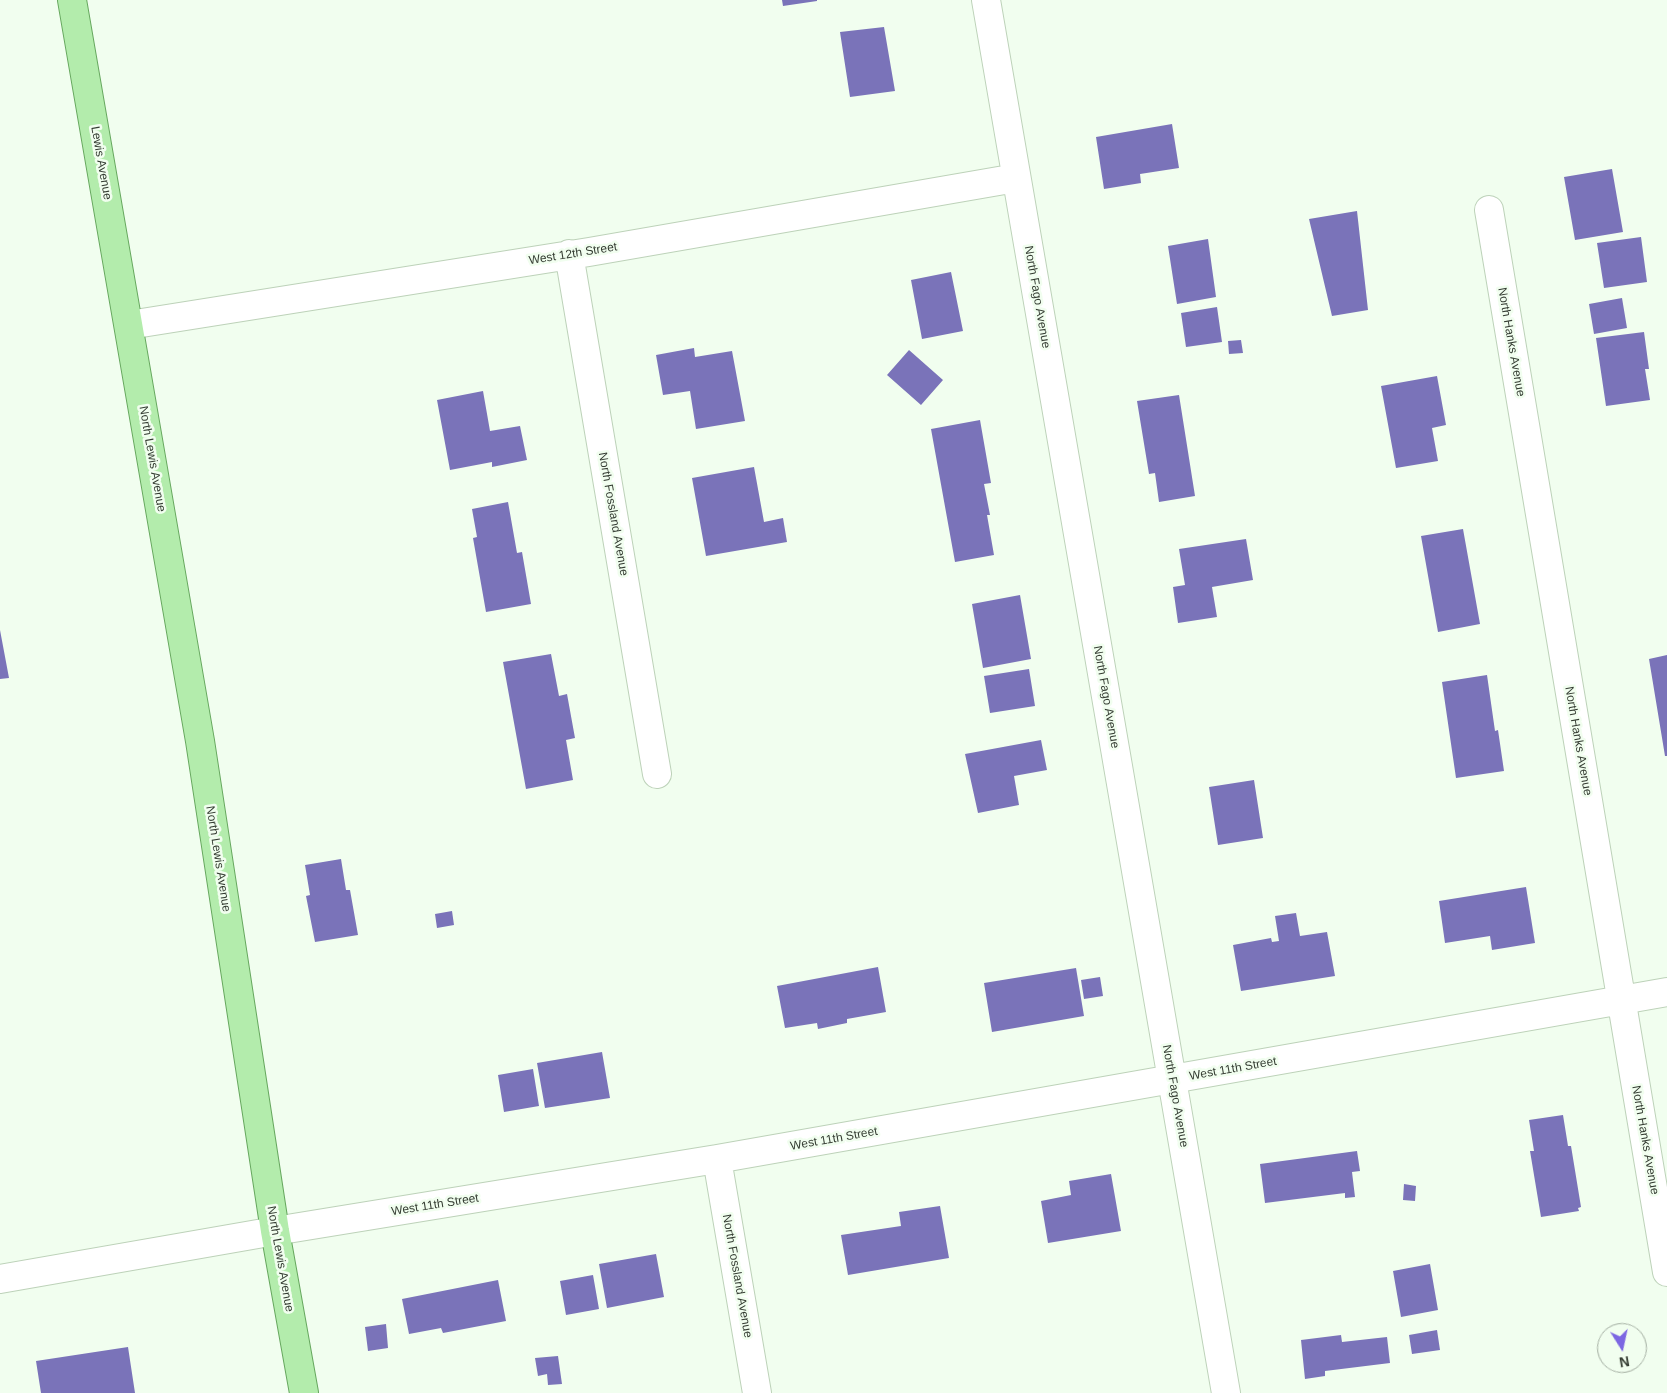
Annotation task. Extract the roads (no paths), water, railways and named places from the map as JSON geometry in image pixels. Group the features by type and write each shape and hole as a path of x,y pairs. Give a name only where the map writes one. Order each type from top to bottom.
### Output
{"main road":[{"name":"Lewis Avenue","path":"72,0 129,325"},
{"name":"North Lewis Avenue","path":"129,325 200,741 275,1231 304,1393"}],"street":[{"name":"North Fago Avenue","path":"986,0 1226,1393"},
{"name":"West 12th Street","path":"129,325 569,254 1016,178"},
{"name":"North Hanks Avenue","path":"1489,210 1667,1272"},
{"name":"North Fossland Avenue","path":"569,254 657,774"},
{"name":"West 11th Street","path":"0,1279 275,1231 717,1159 1667,992"},
{"name":"North Fossland Avenue","path":"717,1159 757,1393"}]}
